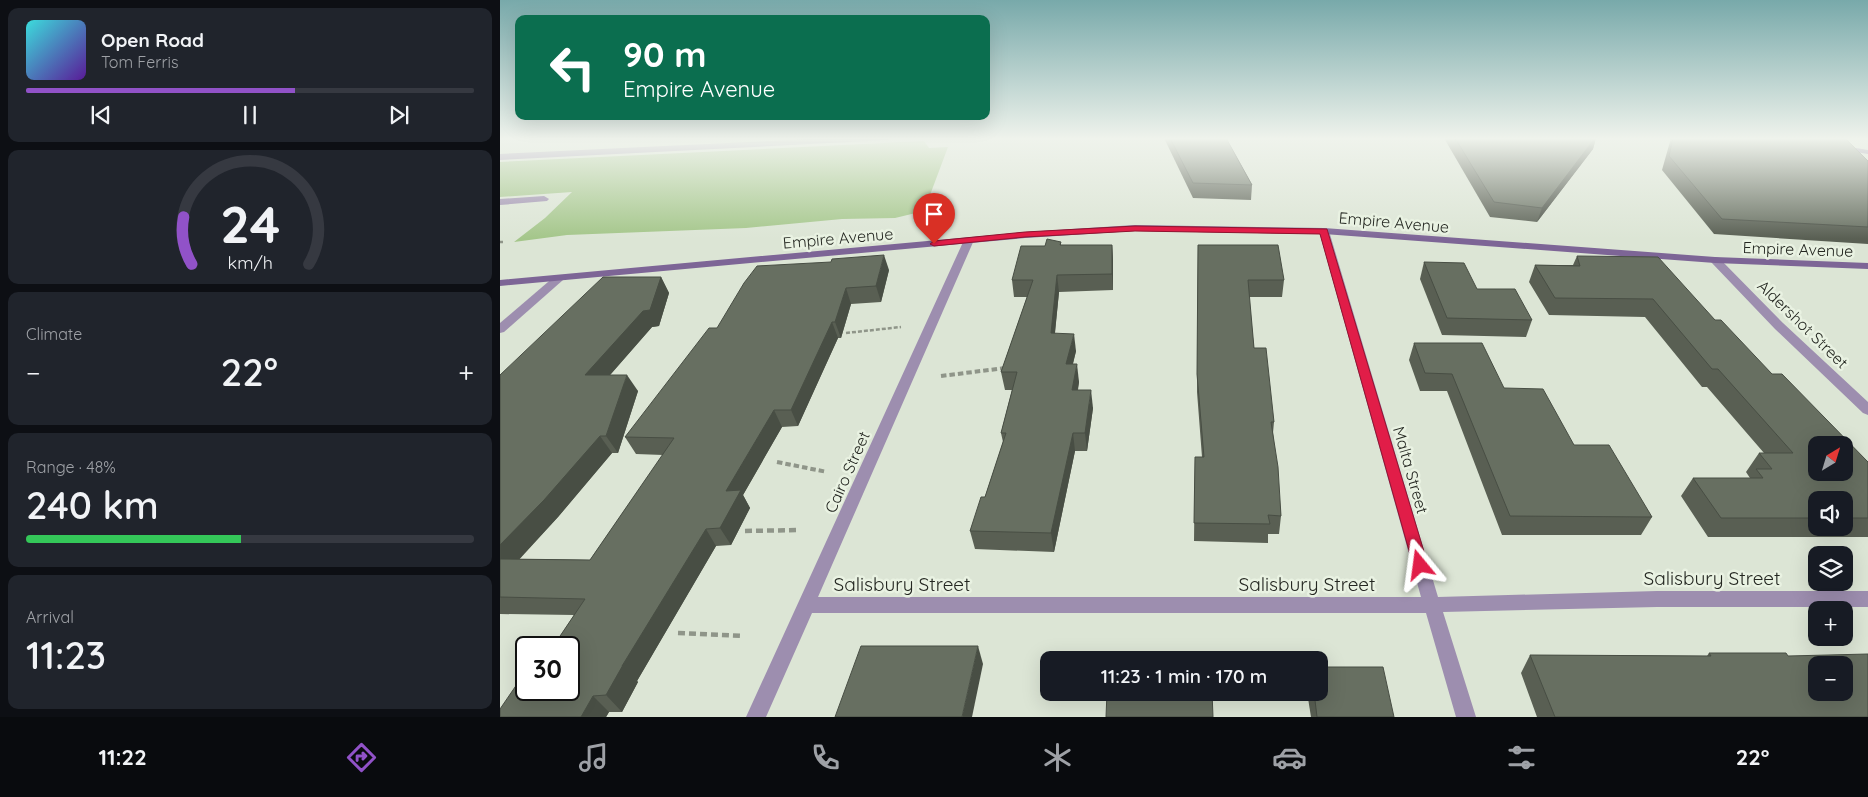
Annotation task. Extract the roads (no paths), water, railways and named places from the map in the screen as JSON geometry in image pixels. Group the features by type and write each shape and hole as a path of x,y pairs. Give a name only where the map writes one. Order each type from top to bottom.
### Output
{"street":[{"path":"500,202 544,199"},
{"name":"Empire Avenue","path":"500,283 1025,235 1135,228 1324,231 1715,260 1868,266"},
{"name":"Malta Street","path":"1324,231 1466,717"},
{"name":"Cairo Street","path":"756,717 969,240"},
{"name":"Aldershot Street","path":"1715,260 1779,326 1868,410"},
{"path":"500,329 560,278"},
{"name":"Salisbury Street","path":"806,605 1432,605 1657,599 1868,599"}]}
